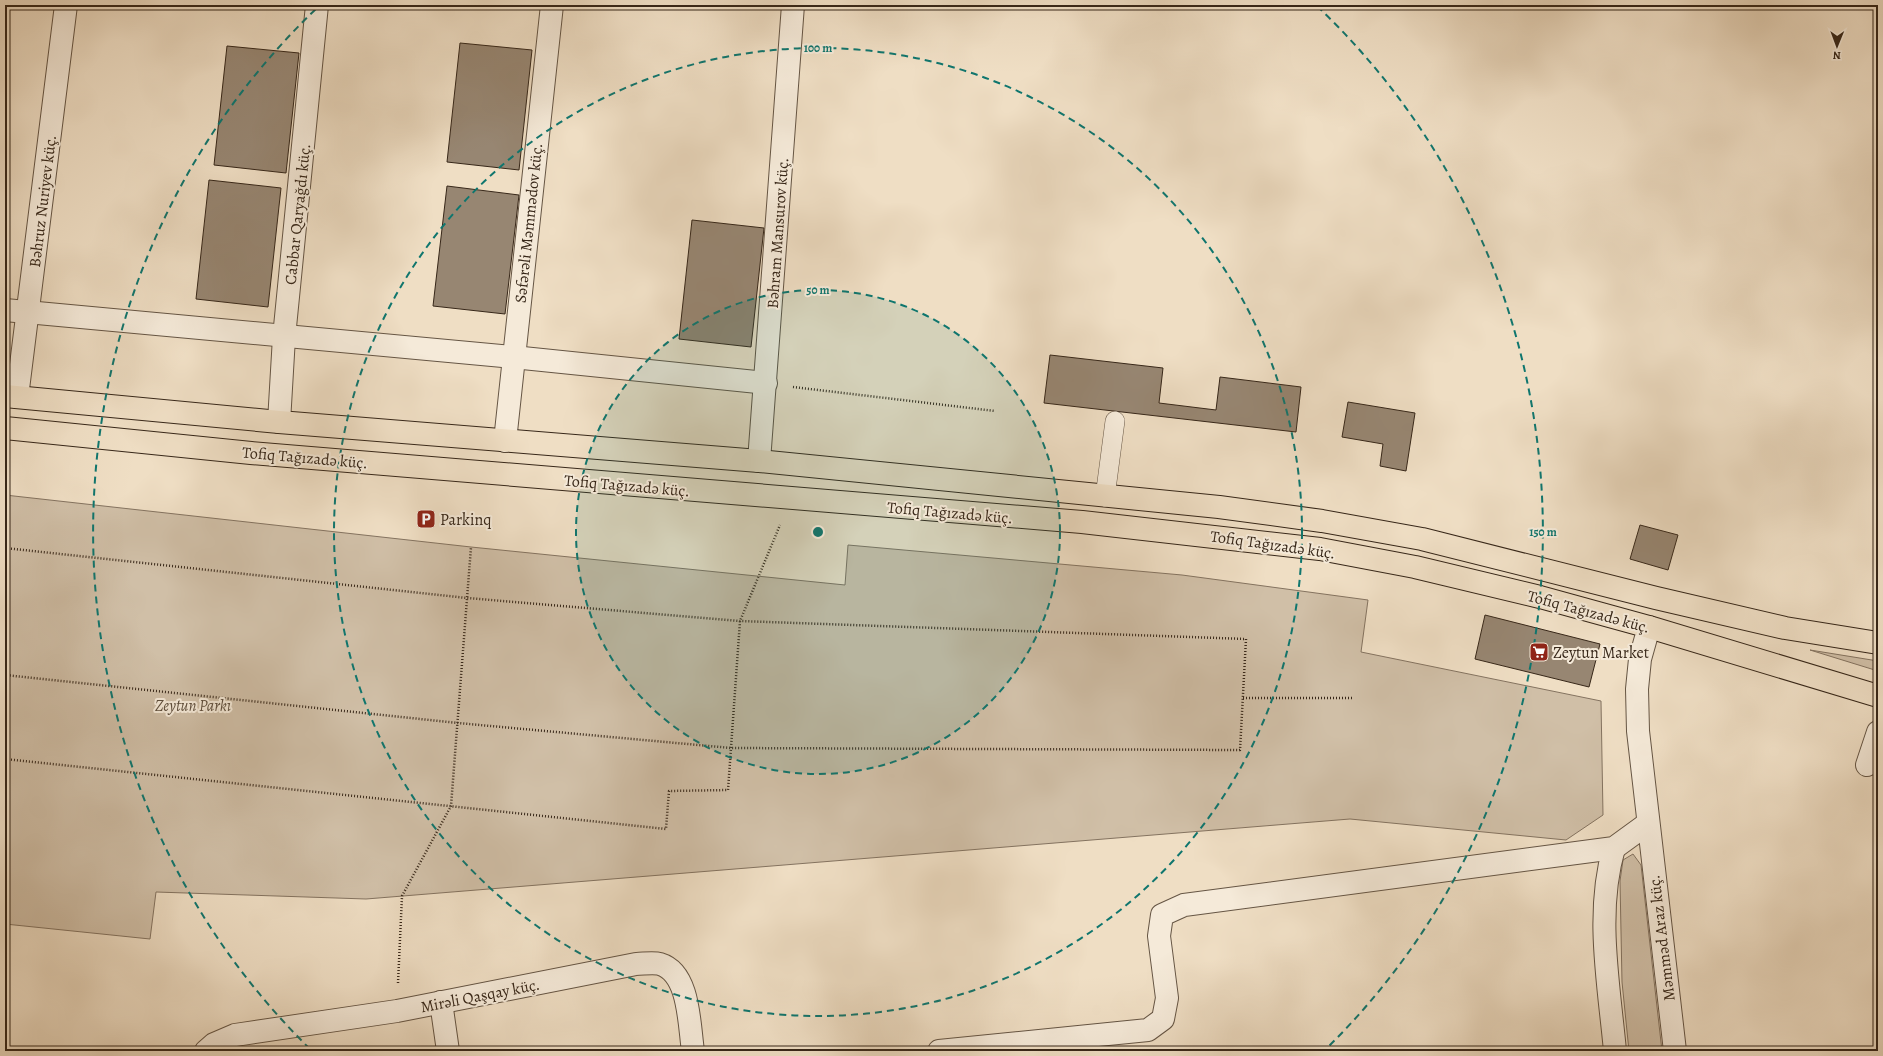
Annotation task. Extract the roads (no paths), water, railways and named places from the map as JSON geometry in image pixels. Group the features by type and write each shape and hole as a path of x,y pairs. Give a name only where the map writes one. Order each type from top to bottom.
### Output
{"main road":[{"name":"Tofiq Tağızadə küç.","path":"11,397 278,422 759,462 1219,507 1322,521 1422,539 1549,569 1656,598 1778,626 1878,643"},
{"name":"Tofiq Tağızadə küç.","path":"5,428 251,453 1082,522 1320,549 1415,567 1540,597 1649,627 1878,696"}],"street":[{"name":"Bəhruz Nuriyev küç.","path":"11,397 28,312 66,5"},
{"name":"Cabbar Qaryağdı küç.","path":"278,422 284,337 317,5"},
{"name":"Səfərəli Məmmədov küç.","path":"505,441 552,5"},
{"name":"Bəhram Mansurov küç.","path":"759,462 793,5"},
{"path":"5,310 513,357 766,383"},
{"name":"Məmməd Araz küç.","path":"1649,627 1640,660 1637,690 1638,731 1647,824 1675,1051"},
{"path":"1867,765 1878,732"},
{"path":"939,1051 1148,1030 1163,1018 1168,998 1159,936 1162,915 1184,904 1614,848 1647,824"},
{"path":"1614,848 1607,871 1605,938 1615,1051"},
{"name":"Mirəli Qaşqay küç.","path":"206,1051 214,1044 235,1035 396,1011 636,964 659,964 673,970 683,987 693,1051"},
{"path":"441,1002 448,1051"}],"lane":[{"path":"1105,497 1115,422"}],"place":[{"name":"Parkinq","path":"426,519"},
{"name":"Zeytun Market","path":"1539,652"}],"park label":[{"name":"Zeytun Parkı","path":"193,705"}]}
